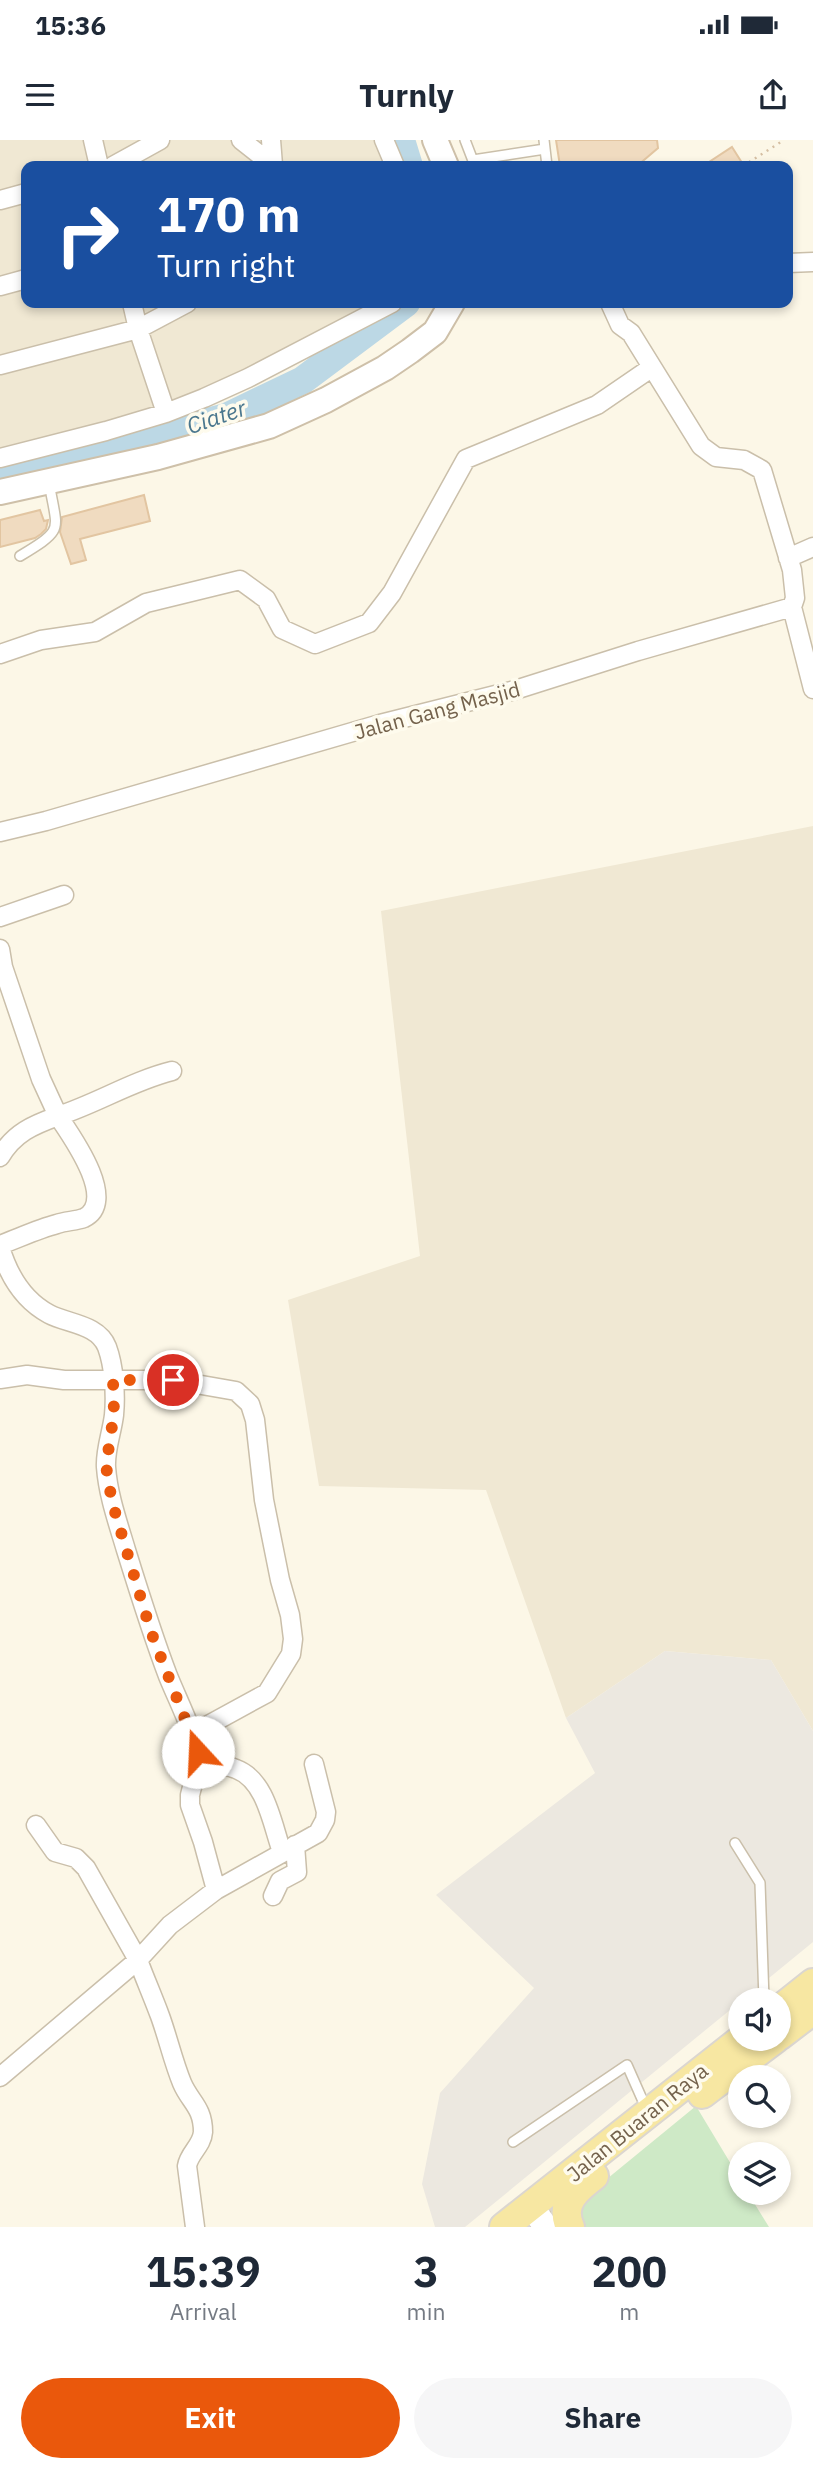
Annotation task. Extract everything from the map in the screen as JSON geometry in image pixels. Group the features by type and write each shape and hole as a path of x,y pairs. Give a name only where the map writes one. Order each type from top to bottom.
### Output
{"main road":[{"path":"791,2000 813,1983"},
{"name":"Jalan Buaran Raya","path":"791,2026 813,2010"},
{"name":"Jalan Buaran Raya","path":"504,2227 539,2216 728,2051"},
{"name":"Jalan Buaran Raya","path":"570,2227 566,2209 569,2199 648,2120 755,2051"}],"street":[{"path":"93,140 98,161"},
{"path":"122,161 160,140"},
{"path":"241,140 267,161"},
{"path":"271,140 273,161"},
{"path":"382,140 392,161"},
{"path":"435,140 444,161"},
{"path":"0,200 21,194"},
{"path":"793,263 813,262"},
{"path":"0,286 21,280"},
{"path":"132,308 166,413"},
{"path":"0,365 138,329 178,308"},
{"path":"0,458 166,413 248,378 382,308"},
{"path":"0,492 158,457 269,426 326,400 402,357 435,332 449,308"},
{"path":"612,308 617,321 631,333 701,446 716,457 744,460 762,470 788,558 795,590 792,607 813,689"},
{"path":"0,653 41,640 95,632 146,603 240,580 266,599 282,629 315,644 369,623 392,593 466,459 597,405 651,368"},
{"path":"788,558 813,547"},
{"name":"Jalan Gang Masjid","path":"0,832 380,724 516,691 638,651 792,607"},
{"path":"0,917 64,895"},
{"path":"0,949 3,967 41,1079 58,1116 85,1155 95,1200 92,1211 84,1218 54,1224 0,1246 3,1272 36,1305 101,1336 111,1361 114,1413 106,1466 112,1502 151,1632 192,1734 199,1760 190,1805 204,1842 216,1890"},
{"path":"0,1157 7,1144 20,1132 88,1106 132,1083 172,1071"},
{"path":"0,1379 27,1376 64,1380 173,1380 236,1391 250,1404 255,1420 264,1500 290,1615 293,1639 291,1654 267,1693 192,1734"},
{"path":"199,1760 239,1769 260,1788 297,1872 280,1881 273,1896"},
{"path":"0,2077 138,1960 170,1926 216,1890 318,1833 326,1812 314,1764"},
{"path":"36,1825 55,1852 76,1858 86,1868 138,1960 183,2085 197,2104 203,2133 187,2166 195,2227"}],"lane":[{"path":"465,140 473,161"},
{"path":"481,161 545,144"},
{"path":"20,556 49,538 55,531 48,480"},
{"path":"736,1843 760,1883 764,1988"},
{"path":"513,2142 627,2065 648,2120"}],"path":[{"path":"751,161 784,140"}],"shaded area":[{"path":"0,140 390,140 398,161 21,161 21,308 386,308 273,371 0,462"},
{"path":"813,826 813,1731 771,1660 665,1651 566,1718 486,1490 319,1486 288,1300 420,1256 381,911"},
{"path":"665,1651 771,1660 813,1731 813,1942 757,1988 728,1988 728,2012 465,2227 435,2227 422,2184 440,2093 534,1988 436,1895 595,1773 566,1718"}],"green space":[{"path":"696,2106 728,2159 728,2205 755,2205 769,2227 576,2227 580,2201"}],"building":[{"path":"556,140 657,140 658,148 643,161 559,161"},
{"path":"732,147 741,161 711,161"},
{"path":"144,495 150,521 80,539 86,560 71,564 60,532 62,517"},
{"path":"40,510 44,521 48,520 46,529 41,534 0,547 0,520"}],"waterway":[{"name":"Ciater","path":"401,140 407,161"},
{"name":"Ciater","path":"0,476 226,417 303,380 399,308"}],"route":[{"path":"173,1380 113,1380 114,1413 106,1466 112,1502 151,1632 198,1752"}]}
